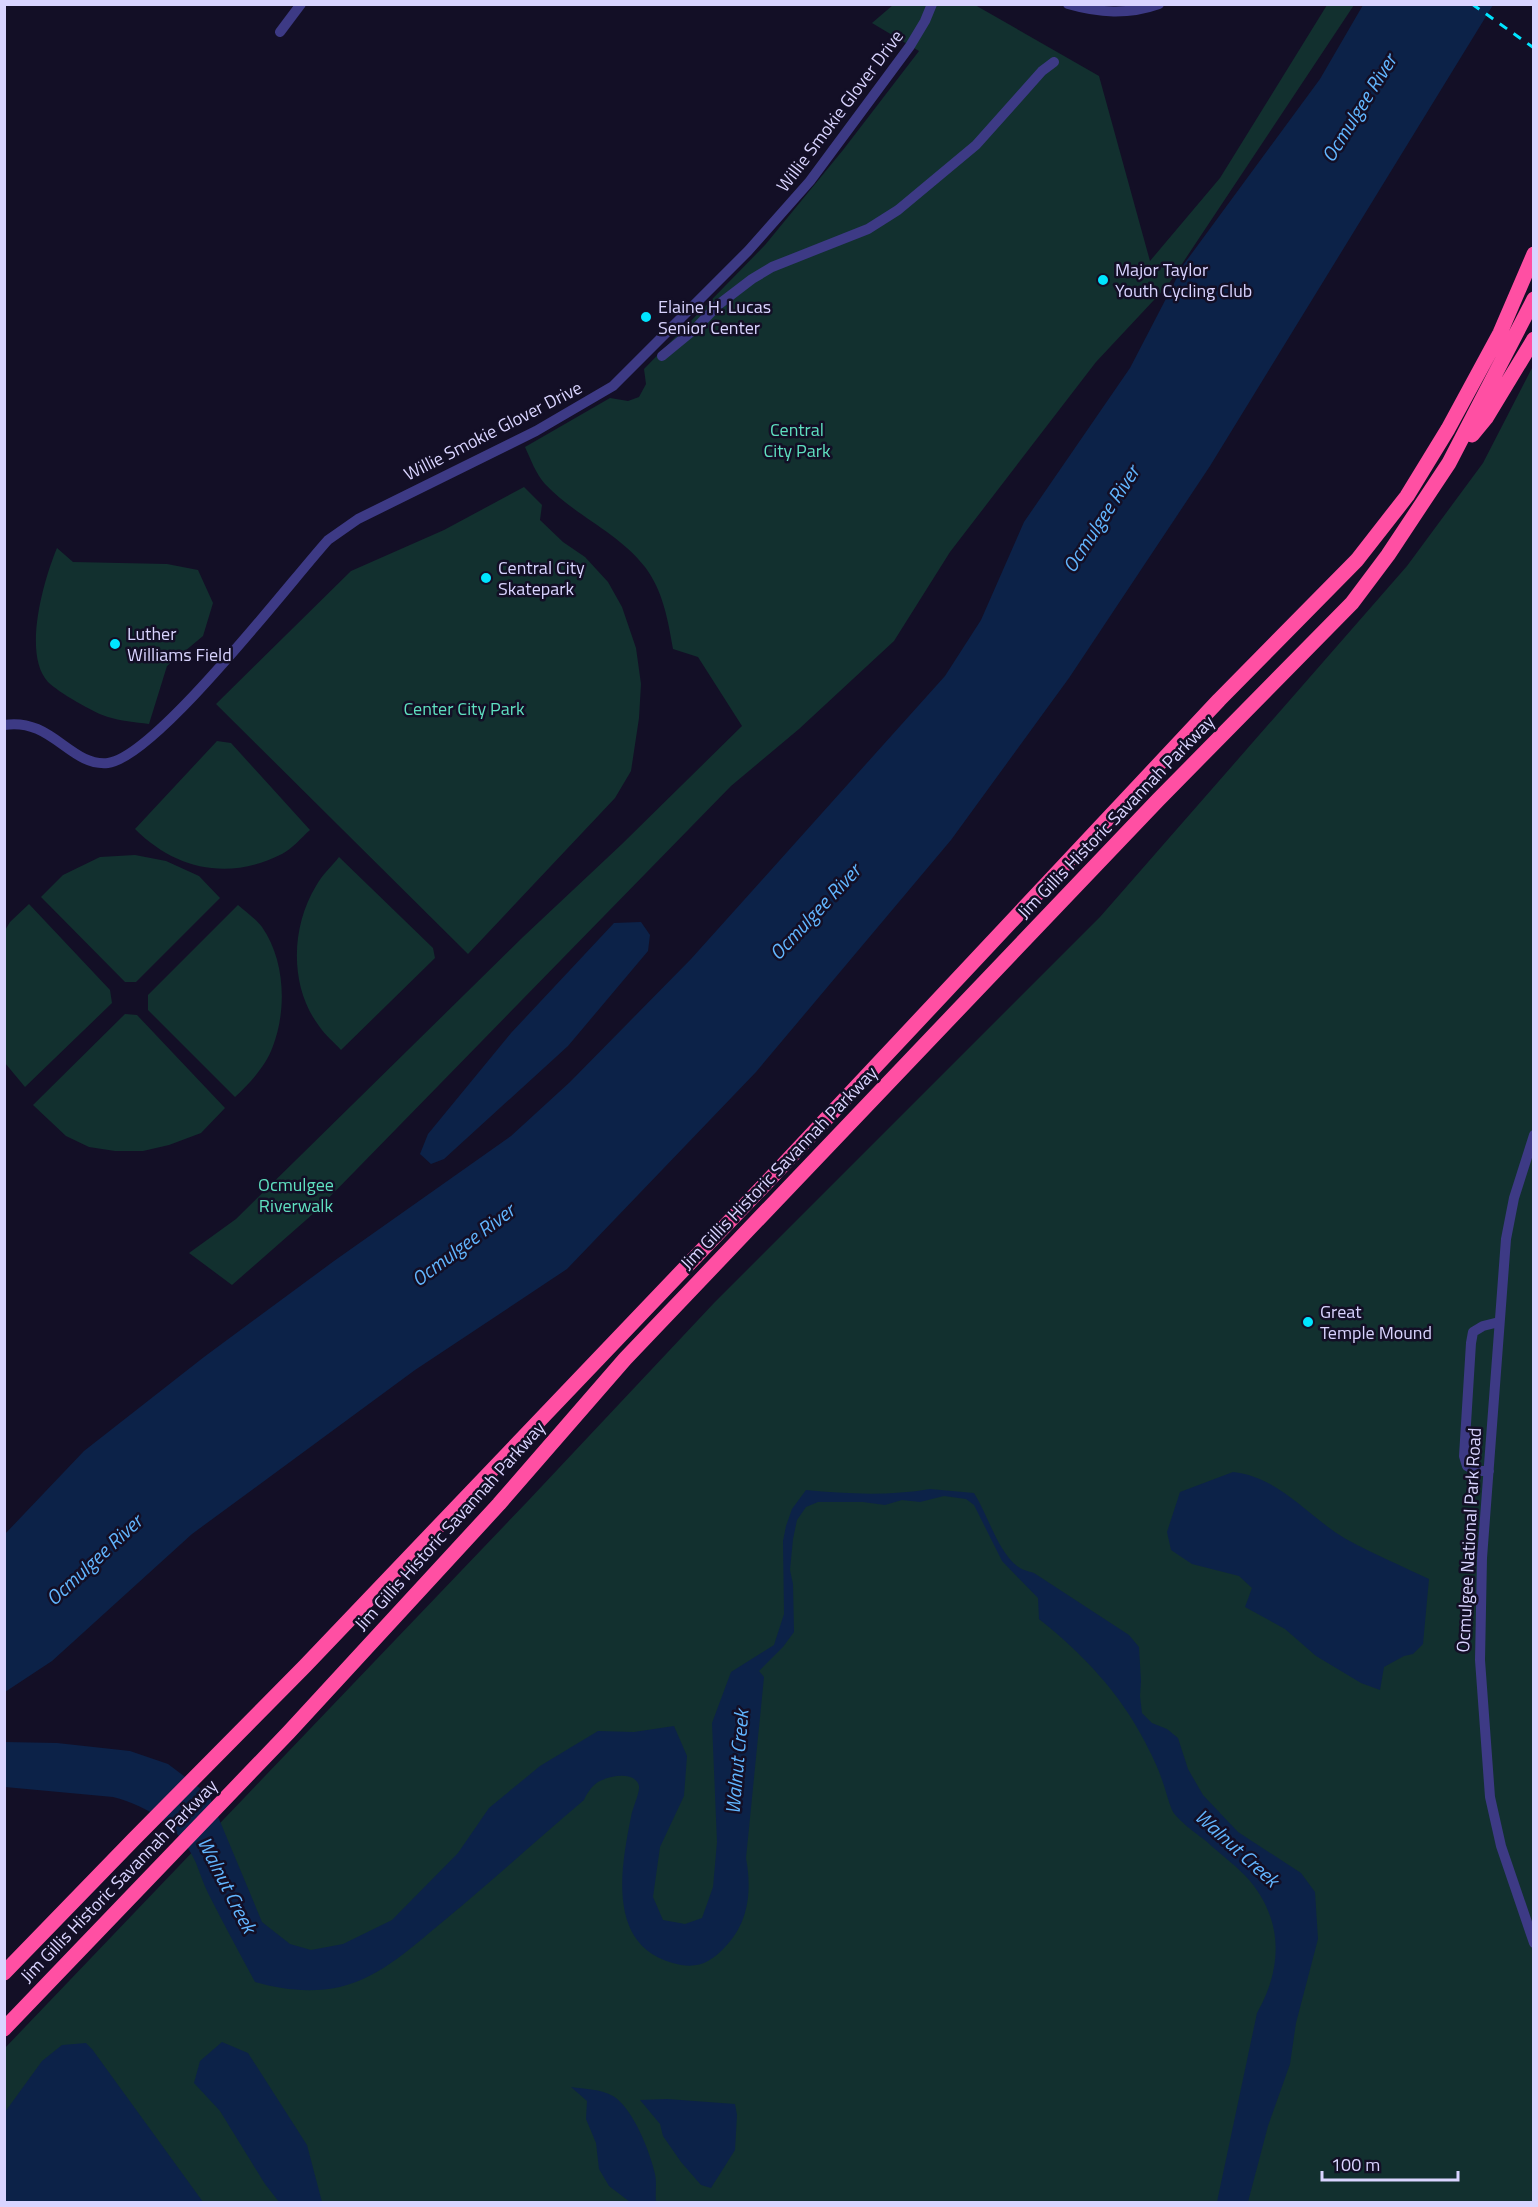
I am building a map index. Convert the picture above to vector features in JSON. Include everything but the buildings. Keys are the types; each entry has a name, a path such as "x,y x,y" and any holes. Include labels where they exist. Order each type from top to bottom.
{"highway":[{"name":"Jim Gillis Historic Savannah Parkway","path":"4,1973 305,1666 768,1181 1202,718 1357,560 1407,496 1448,429 1500,333 1533,254"},
{"name":"Jim Gillis Historic Savannah Parkway","path":"4,2029 289,1732 499,1504 633,1350 1158,800 1352,603 1388,555 1449,463 1533,299"},
{"path":"1449,463 1486,418 1533,339"}],"street":[{"path":"280,32 302,4"},
{"name":"Willie Smokie Glover Drive","path":"4,725 20,724 43,730 85,758 95,762 106,763 124,758 148,740 194,693 248,636 328,540 342,529 377,509 536,431 613,386 748,252 810,181 910,46 932,4"},
{"path":"1068,4 1093,12 1139,11 1159,4"},
{"path":"662,356 696,328 718,305 752,279 772,267 868,229 898,210 976,145 1042,71 1054,62"},
{"name":"Ocmulgee National Park Road","path":"1533,1135 1517,1187 1508,1229 1482,1558 1479,1660 1490,1797 1501,1846 1533,1943"},
{"path":"1489,1471 1478,1471 1467,1466 1464,1456 1471,1343 1473,1332 1482,1326 1499,1322"}],"green space":[{"name":"Central City Park","path":"893,5 975,5 1099,76 1150,261 1220,178 1327,5 1354,5 1168,285 1096,362 950,552 894,641 799,729 731,786 314,1213 232,1285 189,1253 236,1219 742,726 698,657 673,649 660,596 645,567 622,544 569,506 545,484 525,447 610,398 628,401 639,397 646,384 644,369 765,245 843,150 919,51 872,23"},
{"path":"1533,366 1533,2202 5,2202 4,2049 714,1303 1100,917 1407,566 1483,463"},
{"name":"Center City Park","path":"524,487 542,505 540,520 563,542 585,557 608,582 622,607 636,648 641,684 639,718 631,771 615,798 468,954 216,704 351,571 444,530"},
{"name":"Luther Williams Field","path":"57,548 73,562 167,564 198,570 213,603 203,636 167,666 149,724 118,720 94,711 53,686 40,669 36,635 38,616 46,578"},
{"path":"217,741 231,743 310,830 286,852 242,867 223,869 204,867 168,854 135,829"},
{"path":"135,855 166,861 199,876 220,898 136,982 125,982 41,897 63,875 100,857"},
{"path":"339,857 433,948 435,958 341,1050 321,1029 309,1010 298,975 297,956 298,938 308,902 318,882"},
{"path":"29,904 110,990 112,1003 25,1087 5,1063 4,932 10,922"},
{"path":"238,905 260,924 270,940 279,969 282,1001 277,1032 270,1053 257,1074 235,1097 148,1010 148,995"},
{"path":"125,1014 137,1015 225,1108 201,1133 169,1145 143,1151 115,1151 89,1147 66,1136 33,1105"}],"water":[{"name":"Ocmulgee River","path":"1363,5 1493,5 1210,466 1069,678 951,840 756,1072 567,1269 415,1370 192,1534 52,1661 5,1692 5,1534 84,1451 204,1357 334,1261 511,1136 570,1082 691,959 945,676 981,620 1024,522 1130,368 1184,264 1320,79"},
{"path":"641,922 650,935 648,951 568,1046 444,1159 431,1164 420,1154 428,1134 511,1033 614,923"},
{"path":"1233,1472 1265,1481 1346,1539 1429,1579 1423,1644 1413,1654 1404,1656 1384,1667 1380,1690 1361,1683 1316,1656 1285,1629 1245,1607 1252,1588 1239,1576 1192,1564 1171,1550 1167,1532 1180,1492"},
{"name":"Walnut Creek","path":"930,1489 974,1493 998,1542 1017,1566 1034,1573 1129,1635 1139,1647 1142,1713 1152,1723 1167,1729 1178,1738 1188,1769 1203,1795 1238,1832 1301,1873 1315,1892 1318,1939 1296,2023 1290,2064 1268,2126 1248,2202 1217,2202 1257,2013 1271,1980 1275,1963 1274,1929 1269,1913 1250,1881 1175,1814 1145,1742 1124,1707 1085,1660 1039,1619 1038,1598 1002,1561 974,1505 966,1499 944,1496 920,1502 902,1500 885,1505 863,1502 818,1502 806,1507 797,1520 790,1570 793,1584 794,1632 783,1647 759,1671 764,1677 746,1858 749,1882 747,1906 733,1938 715,1956 700,1964 681,1965 657,1957 640,1944 629,1926 622,1884 627,1838 639,1786 636,1781 627,1776 608,1778 596,1784 584,1800 446,1919 384,1968 340,1987 308,1990 287,1989 255,1982 208,1893 190,1850 173,1829 162,1820 139,1806 113,1797 5,1787 4,1742 57,1743 130,1751 168,1764 209,1795 262,1922 290,1944 311,1950 343,1944 392,1920 458,1853 489,1808 540,1766 598,1731 634,1732 674,1726 687,1756 684,1796 660,1847 653,1897 663,1920 685,1924 702,1918 713,1887 717,1842 712,1723 731,1672 774,1645 784,1614 783,1541 792,1509 806,1490 868,1494"},
{"path":"222,2042 248,2053 307,2145 322,2202 279,2202 265,2184 220,2111 194,2083 200,2061"},
{"path":"86,2043 203,2202 5,2202 5,2112 42,2061 62,2045"},
{"path":"571,2087 603,2092 613,2096 627,2110 640,2131 653,2165 656,2177 656,2202 630,2202 609,2186 599,2169 596,2143 586,2119 587,2101"},
{"path":"667,2099 735,2104 737,2115 735,2150 711,2188 701,2185 681,2162 663,2136 660,2124 640,2100"}],"railway":[{"path":"1472,4 1534,48"}],"place":[{"name":"Major Taylor Youth Cycling Club","path":"1103,280"},
{"name":"Elaine H. Lucas Senior Center","path":"646,317"},
{"name":"Central City Skatepark","path":"486,578"},
{"name":"Luther Williams Field","path":"115,644"},
{"name":"Great Temple Mound","path":"1308,1322"}],"park label":[{"name":"Ocmulgee Riverwalk","path":"296,1195"}]}
